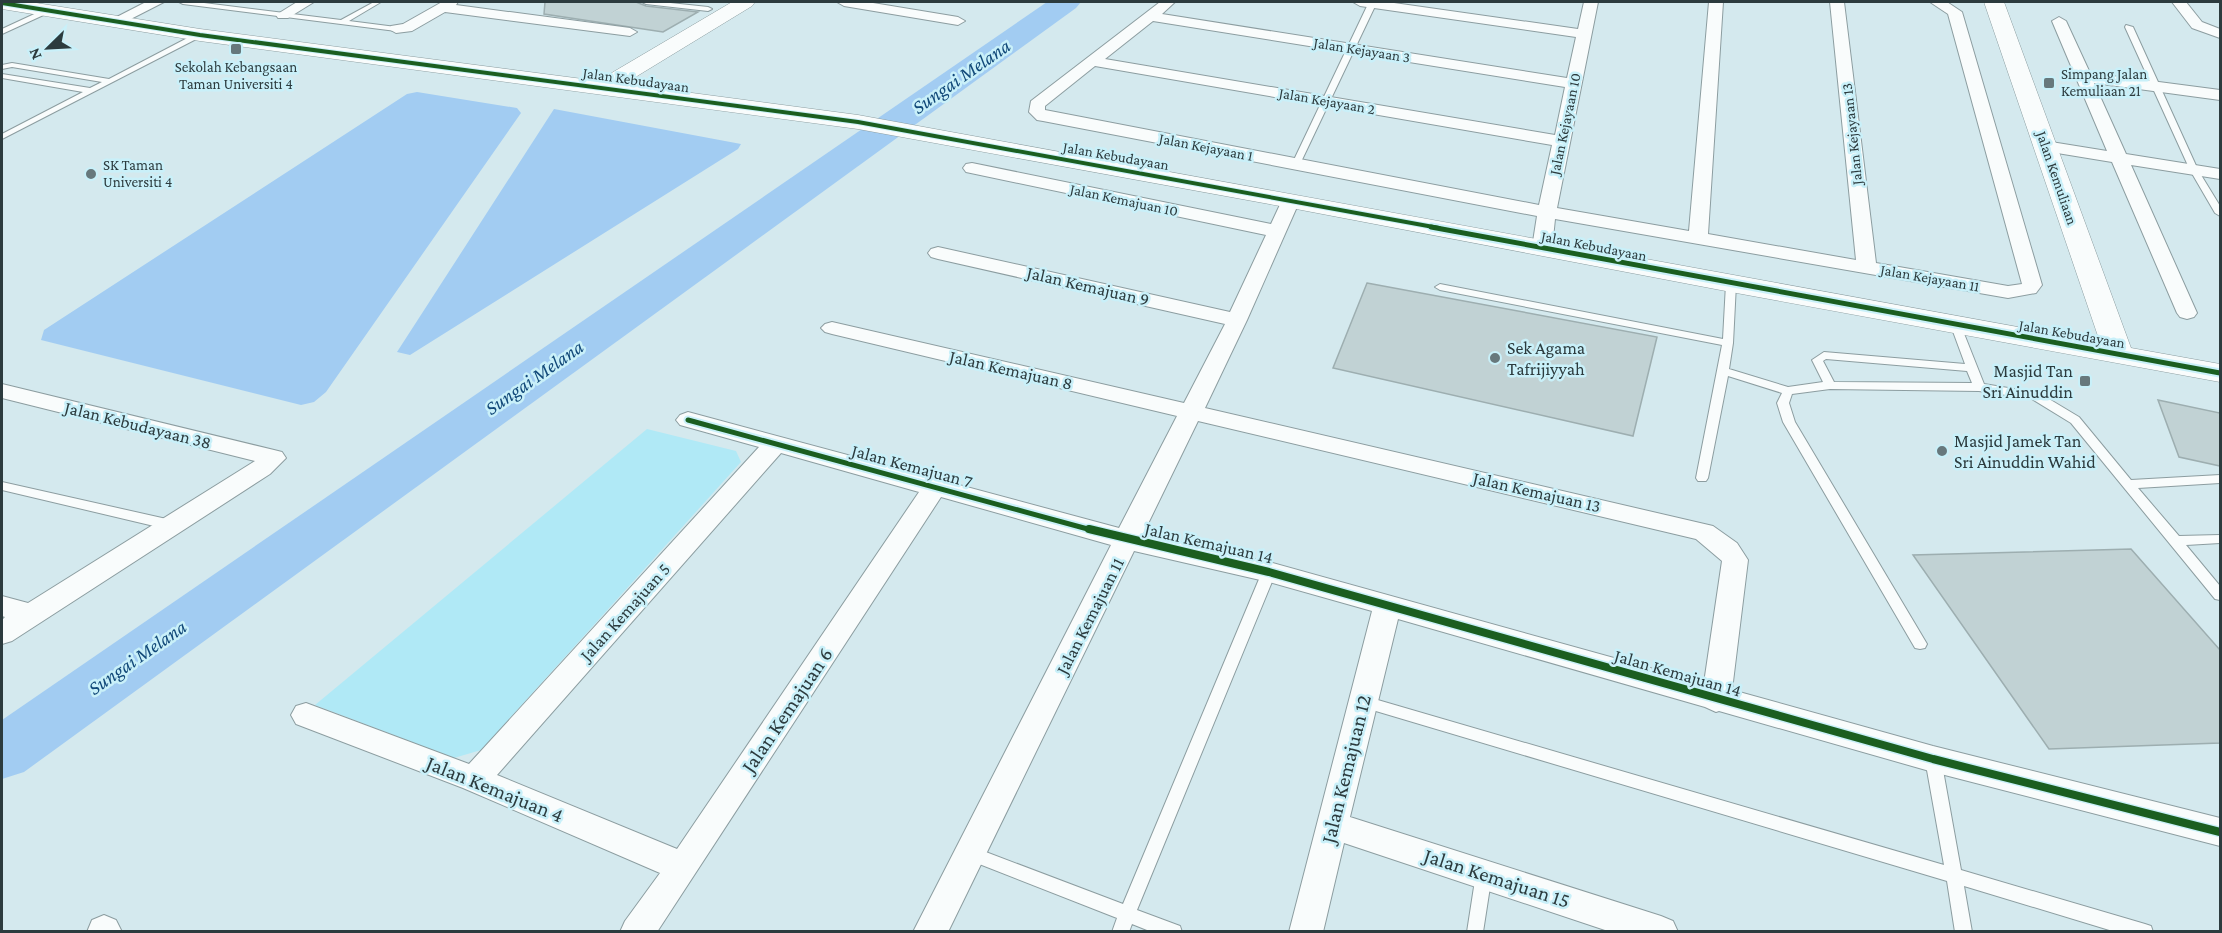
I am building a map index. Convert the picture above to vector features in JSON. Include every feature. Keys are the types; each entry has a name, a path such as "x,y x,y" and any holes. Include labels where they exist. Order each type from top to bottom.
{"street":[{"path":"114,22 157,2"},
{"path":"283,15 307,2"},
{"path":"602,88 745,2"},
{"path":"844,2 958,21"},
{"name":"Jalan Kejayaan 1","path":"1168,2 1037,104 1037,112 1043,116 1547,212"},
{"path":"1369,2 1584,34"},
{"name":"Jalan Kejayaan 10","path":"1542,248 1547,212 1591,2"},
{"path":"1698,238 1716,2"},
{"name":"Jalan Kejayaan 13","path":"1837,2 1867,267"},
{"name":"Jalan Kejayaan 11","path":"1547,212 2008,292 2029,289 2032,285 1955,12 1937,2"},
{"name":"Jalan Kemuliaan","path":"1994,2 2119,355"},
{"path":"2179,2 2197,25 2220,34"},
{"name":"Jalan Kebudayaan","path":"2,3 46,12 200,35 578,84 930,134 1956,326 2220,373"},
{"path":"399,29 447,4 630,32"},
{"path":"578,84 715,5"},
{"name":"Jalan Kejayaan 3","path":"1150,16 1574,84"},
{"path":"2059,21 2187,313"},
{"name":"Jalan Kejayaan 2","path":"1092,61 1562,141"},
{"path":"2082,77 2220,95"},
{"path":"2046,146 2220,174"},
{"name":"Jalan Kemajuan 10","path":"972,168 1276,231"},
{"name":"Jalan Kemajuan 11","path":"930,932 1238,320 1291,200"},
{"name":"Jalan Kemajuan 9","path":"938,253 1238,320"},
{"name":"Jalan Kemajuan 8","path":"832,328 1190,413"},
{"name":"Jalan Kebudayaan 38","path":"2,391 274,458 262,468 171,525"},
{"name":"Jalan Kemajuan 13","path":"1190,413 1704,532 1728,550 1735,560 1716,700"},
{"name":"Jalan Kemajuan 7","path":"688,420 1128,540"},
{"name":"Jalan Kemajuan 5","path":"474,779 775,445"},
{"name":"Jalan Kemajuan 6","path":"637,932 934,487"},
{"path":"2,633 171,525"},
{"name":"Jalan Kemajuan 14","path":"1128,540 1269,572 1716,700 1933,759 2220,832"},
{"path":"2,606 31,614"},
{"name":"Jalan Kemajuan 12","path":"1306,932 1387,607"},
{"name":"Jalan Kemajuan 4","path":"306,716 474,779 682,867"},
{"name":"Jalan Kemajuan 15","path":"1332,825 1652,930"}],"lane":[{"path":"183,2 399,29"},
{"path":"220,6 230,2"},
{"path":"342,22 378,2"},
{"path":"646,2 715,5"},
{"path":"1296,164 1351,48 1369,2"},
{"path":"2,32 46,12"},
{"path":"2129,27 2194,170 2220,213"},
{"path":"2,137 6,131 91,91 200,35"},
{"path":"2,67 12,65 110,81"},
{"path":"2,76 91,91"},
{"path":"1702,478 1728,343 1731,284"},
{"path":"1440,287 1728,343"},
{"path":"1956,326 1979,387"},
{"path":"1830,385 1817,360 1824,355 1972,368"},
{"path":"1723,371 1788,391 1830,385 1979,387 2035,396 2075,420 2220,595"},
{"path":"1788,391 1783,403 1789,422 1920,644"},
{"path":"2128,484 2220,479"},
{"path":"2,486 171,525"},
{"path":"2176,541 2220,538"},
{"path":"1120,932 1269,572"},
{"path":"1362,701 2145,932"},
{"path":"1933,759 1964,932"},
{"path":"970,854 1173,932"},
{"path":"1475,932 1484,874"}],"shaded area":[{"path":"417,92 517,108 521,113 326,392 314,402 301,405 41,340 44,330 407,94"},
{"path":"554,109 741,144 738,149 410,355 397,352"},
{"path":"647,429 736,451 741,462 481,750 454,758 315,705"}],"building":[{"path":"545,2 636,2 646,6 698,12 663,32 544,14"},
{"name":"Sek Agama Tafrijiyyah","path":"1367,283 1657,337 1633,436 1333,368"},
{"path":"2158,400 2220,413 2220,466 2179,457"},
{"path":"2131,549 2220,650 2220,743 2049,749 1913,555"}],"waterway":[{"name":"Sungai Melana","path":"2,753 1066,2"}],"cycle path":[{"path":"2,3 200,35 858,122 2220,373"},
{"path":"688,420 1128,540 1269,572 1933,759 2220,832"}],"place":[{"name":"Sekolah Kebangsaan Taman Universiti 4","path":"236,49"},
{"name":"Simpang Jalan Kemuliaan 21","path":"2049,83"},
{"name":"SK Taman Universiti 4","path":"91,174"},
{"name":"Sek Agama Tafrijiyyah","path":"1495,358"},
{"name":"Masjid Tan Sri Ainuddin","path":"2085,381"},
{"name":"Masjid Jamek Tan Sri Ainuddin Wahid","path":"1942,451"}]}
